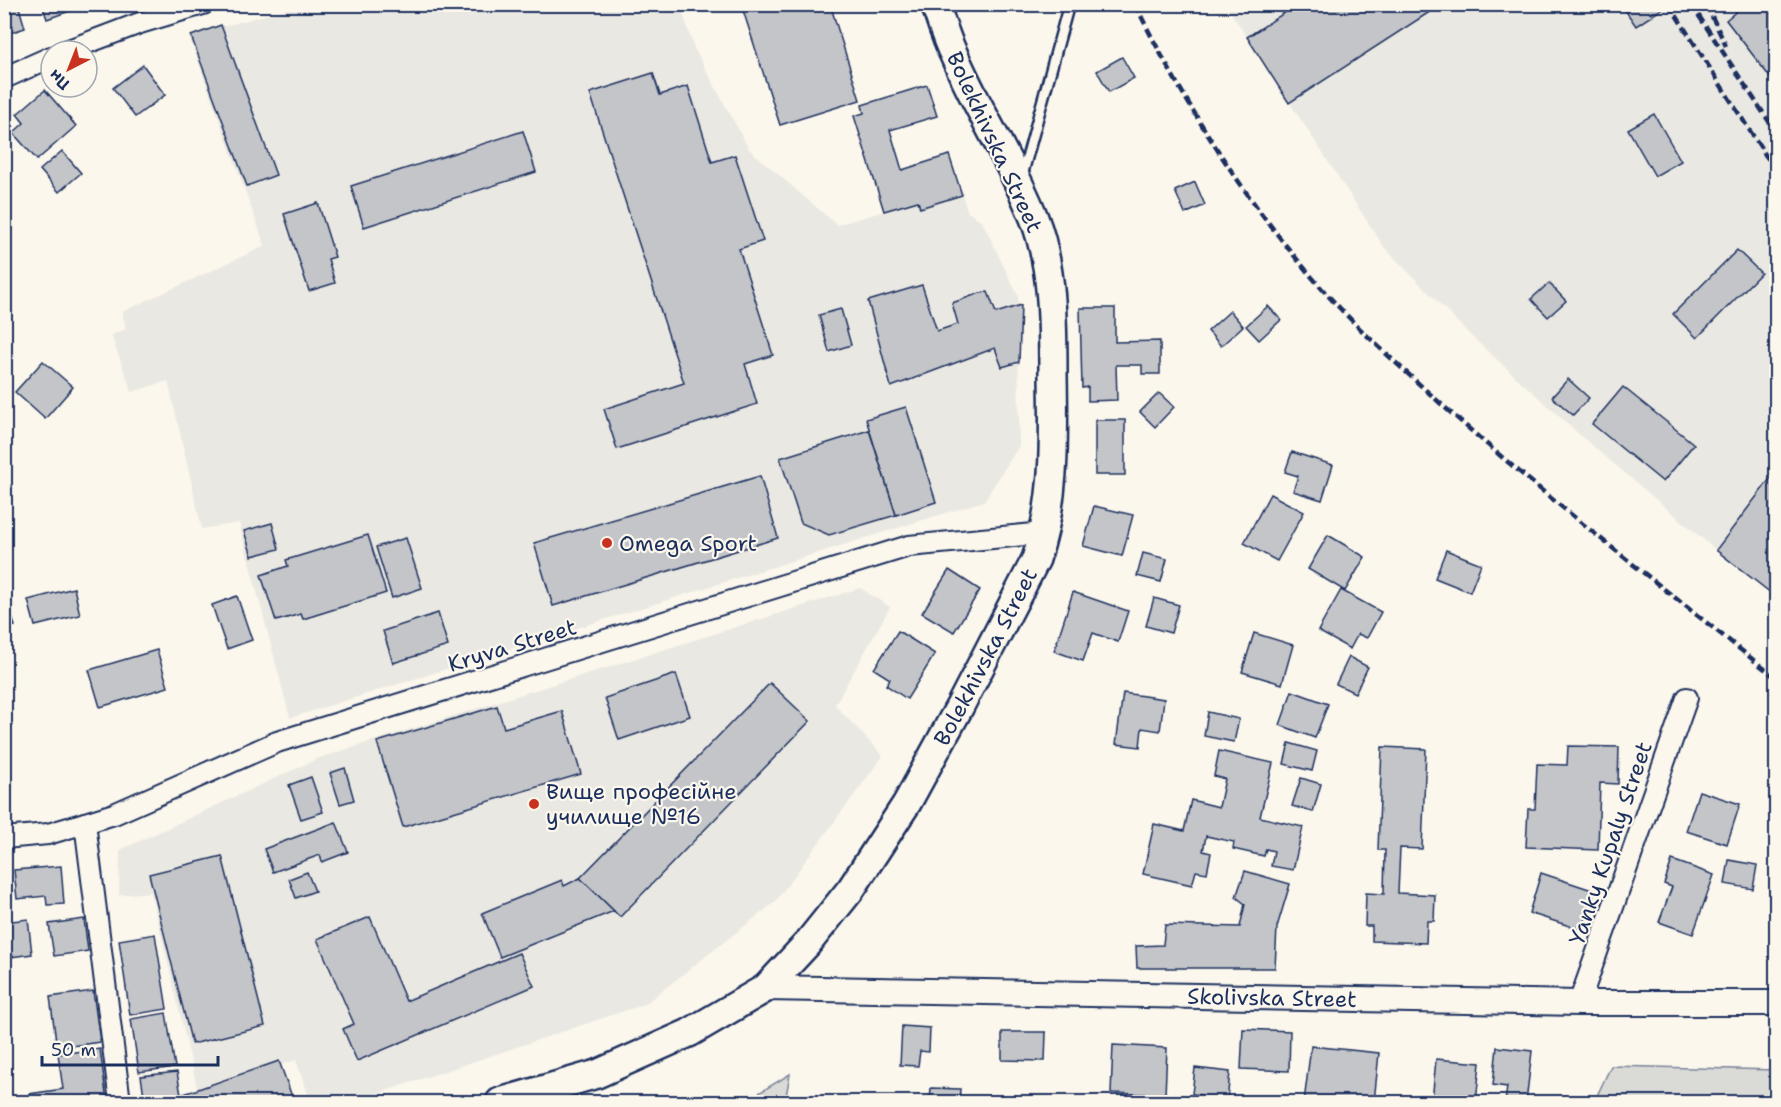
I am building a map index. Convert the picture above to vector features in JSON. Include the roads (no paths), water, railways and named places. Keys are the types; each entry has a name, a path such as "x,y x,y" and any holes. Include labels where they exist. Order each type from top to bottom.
{"main road":[{"name":"Bolekhivska Street","path":"500,1102 597,1074 689,1033 766,988 807,944 852,889 907,804 1036,559 1044,533 1051,494 1054,448 1050,292 1044,252 1035,219 954,55 935,4"}],"street":[{"path":"98,39 140,23 203,4"},
{"path":"4,78 39,62"},
{"name":"Kryva Street","path":"4,838 48,834 85,824 114,814 278,742 909,546 1044,533"},
{"name":"Yanky Kupaly Street","path":"1579,1003 1687,699"},
{"path":"85,824 120,1102"},
{"name":"Skolivska Street","path":"766,988 1579,1003 1776,1003"}],"lane":[{"path":"1020,186 1069,4"}],"railway":[{"path":"1135,4 1192,109 1234,175 1281,239 1337,306 1405,371 1522,474 1776,678"},
{"path":"1669,4 1766,156 1776,168"},
{"path":"1691,4 1776,132"},
{"path":"1706,4 1726,46"}],"place":[{"name":"Omega Sport","path":"607,543"},
{"name":"Вище професійне училище №16","path":"534,804"}]}
